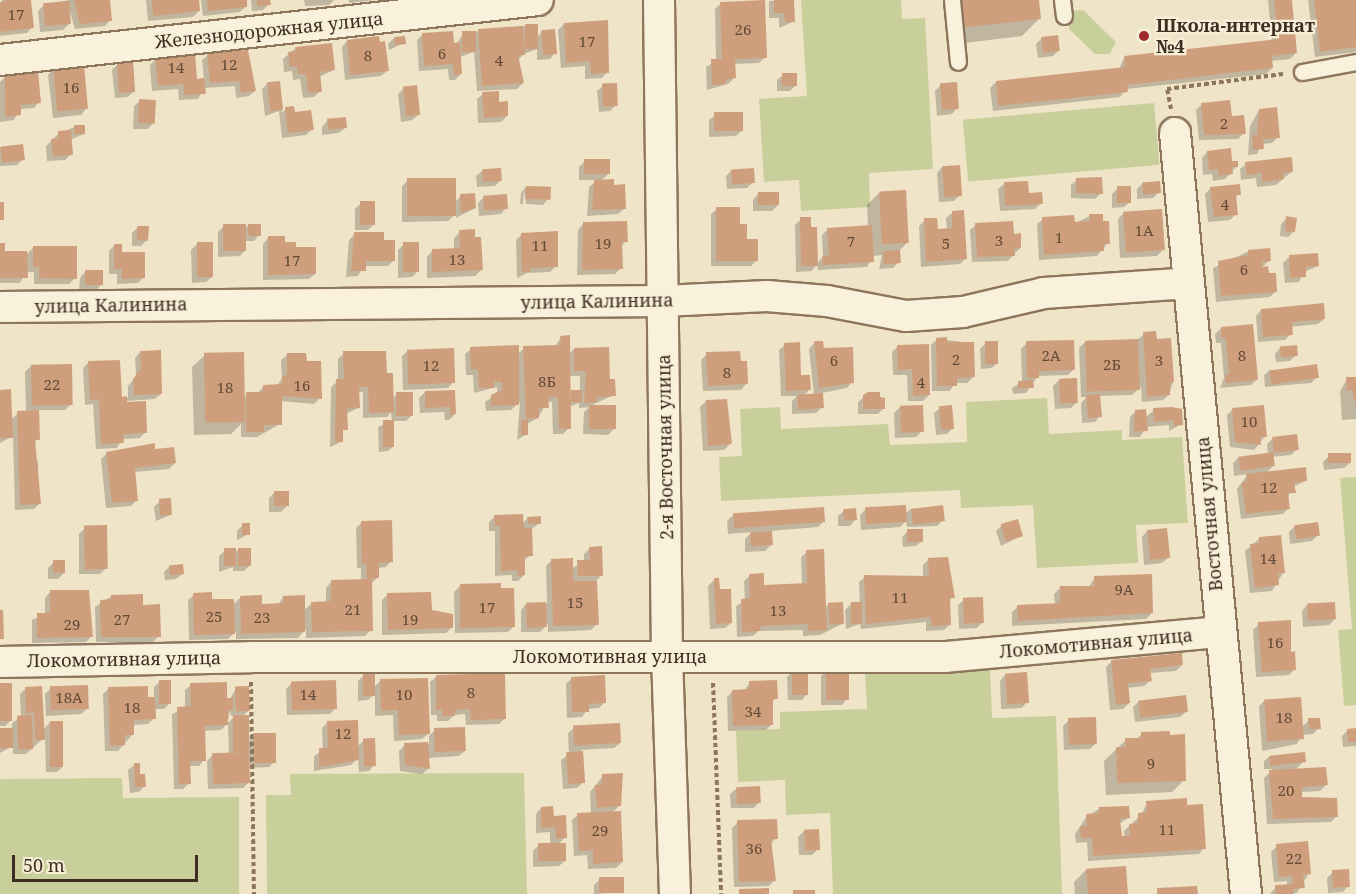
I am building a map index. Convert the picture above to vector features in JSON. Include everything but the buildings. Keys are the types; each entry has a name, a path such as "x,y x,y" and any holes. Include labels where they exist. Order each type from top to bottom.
{"street":[{"name":"Железнодорожная улица","path":"0,60 538,0"},
{"name":"2-я Восточная улица","path":"659,0 667,656 675,894"},
{"name":"Восточная улица","path":"1175,133 1245,894"},
{"name":"улица Калинина","path":"0,307 663,301 767,296 827,301 906,316 963,312 1044,293 1189,283"},
{"name":"Локомотивная улица","path":"0,662 251,657 945,657 1220,632"}],"lane":[{"path":"952,0 958,62"},
{"path":"1062,0 1064,16"},
{"path":"1302,72 1356,62"}],"path":[{"path":"1175,133 1167,88 1302,72"},
{"path":"712,656 721,894"},
{"path":"251,657 254,894"}],"green space":[{"path":"801,0 901,0 902,19 925,18 933,169 869,173 870,207 801,211 799,180 764,182 759,99 807,96"},
{"path":"1083,10 1116,42 1110,54 1095,54 1069,29 1070,11"},
{"path":"1154,103 1159,165 968,181 963,120"},
{"path":"1047,398 1049,434 1122,430 1122,440 1182,437 1188,523 1136,525 1138,563 1037,568 1033,505 961,508 960,490 721,501 719,457 742,456 740,409 780,407 781,429 888,424 890,445 967,442 966,402"},
{"path":"1356,477 1356,705 1344,706 1338,630 1352,629 1340,478"},
{"path":"990,668 992,718 1056,716 1062,894 833,894 830,813 786,815 785,780 738,782 736,731 780,729 780,712 867,709 865,673"},
{"path":"524,773 527,894 267,894 266,795 291,795 290,774"},
{"path":"122,778 123,798 239,797 239,894 0,894 0,779"}],"place":[{"name":"Школа-интернат №4","path":"1144,36"}]}
